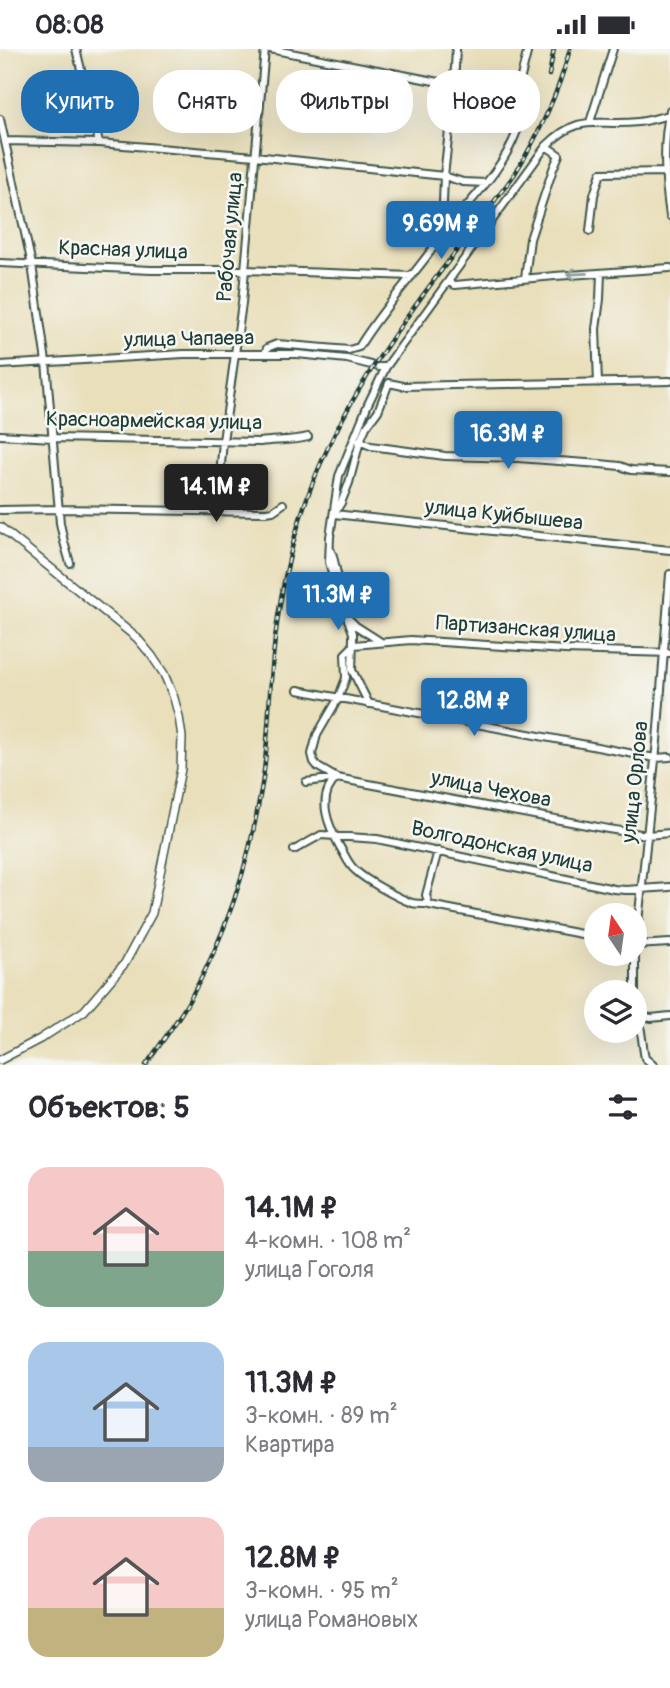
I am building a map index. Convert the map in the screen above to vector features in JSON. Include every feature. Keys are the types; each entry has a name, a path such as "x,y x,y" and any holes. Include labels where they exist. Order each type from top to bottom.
{"main road":[{"path":"0,527 137,638 152,656 164,674 174,698 183,751 169,836 152,913 125,963 84,1011 0,1060"}],"street":[{"path":"76,49 99,143"},
{"path":"268,49 311,53 427,79"},
{"name":"Рабочая улица","path":"217,511 268,49"},
{"path":"455,70 456,49"},
{"path":"523,70 528,49"},
{"path":"590,122 613,49"},
{"path":"381,642 356,626 342,612 331,573 329,547 339,476 357,440 386,367 546,146 567,129 590,122 638,122 670,113 665,143 670,216"},
{"path":"0,119 32,265 46,362 58,509 70,563"},
{"path":"434,247 443,203 449,133"},
{"path":"265,354 269,346 277,344 349,350 359,347 368,331 499,168 517,133"},
{"path":"6,141 99,143 255,156 486,183"},
{"path":"525,278 530,239 559,155 546,146"},
{"path":"590,231 594,195 601,173 666,172"},
{"name":"Красная улица","path":"0,263 151,270 245,270 412,276"},
{"path":"448,282 455,285 670,268"},
{"path":"598,383 596,329 601,273"},
{"name":"улица Чапаева","path":"0,365 184,354 265,354 347,359 386,367"},
{"path":"334,514 349,483 357,440 378,411 389,383 403,386 670,381"},
{"name":"Красноармейская улица","path":"0,435 260,442 308,437"},
{"path":"357,440 371,446 445,456 600,464 670,473"},
{"path":"1,509 266,512 283,504"},
{"name":"улица Куйбышева","path":"334,514 670,550"},
{"name":"улица Орлова","path":"640,903 667,653 670,574"},
{"path":"347,617 353,633 352,670 370,704"},
{"name":"Партизанская улица","path":"353,646 411,640 565,650 667,653"},
{"path":"348,700 345,654 353,646"},
{"path":"346,678 338,699 317,735 312,754 318,767 337,778 329,786 326,815 330,835 351,866 360,874 412,903 584,935"},
{"path":"298,690 655,758 670,757"},
{"name":"улица Чехова","path":"306,782 337,778 608,829 647,835 670,833"},
{"path":"294,850 315,837 330,835"},
{"name":"Волгодонская улица","path":"330,835 377,839 614,889 670,887"},
{"path":"428,904 426,895 438,851"},
{"path":"648,944 670,943"},
{"path":"647,1016 670,1016"},
{"name":"улица Орлова","path":"642,1043 643,1053 653,1065"}],"railway":[{"path":"549,75 554,49"},
{"path":"146,1065 180,1016 203,974 226,924 243,872 263,776 281,598 294,539 317,471 339,425 392,338 523,160 554,98 570,49"}]}
